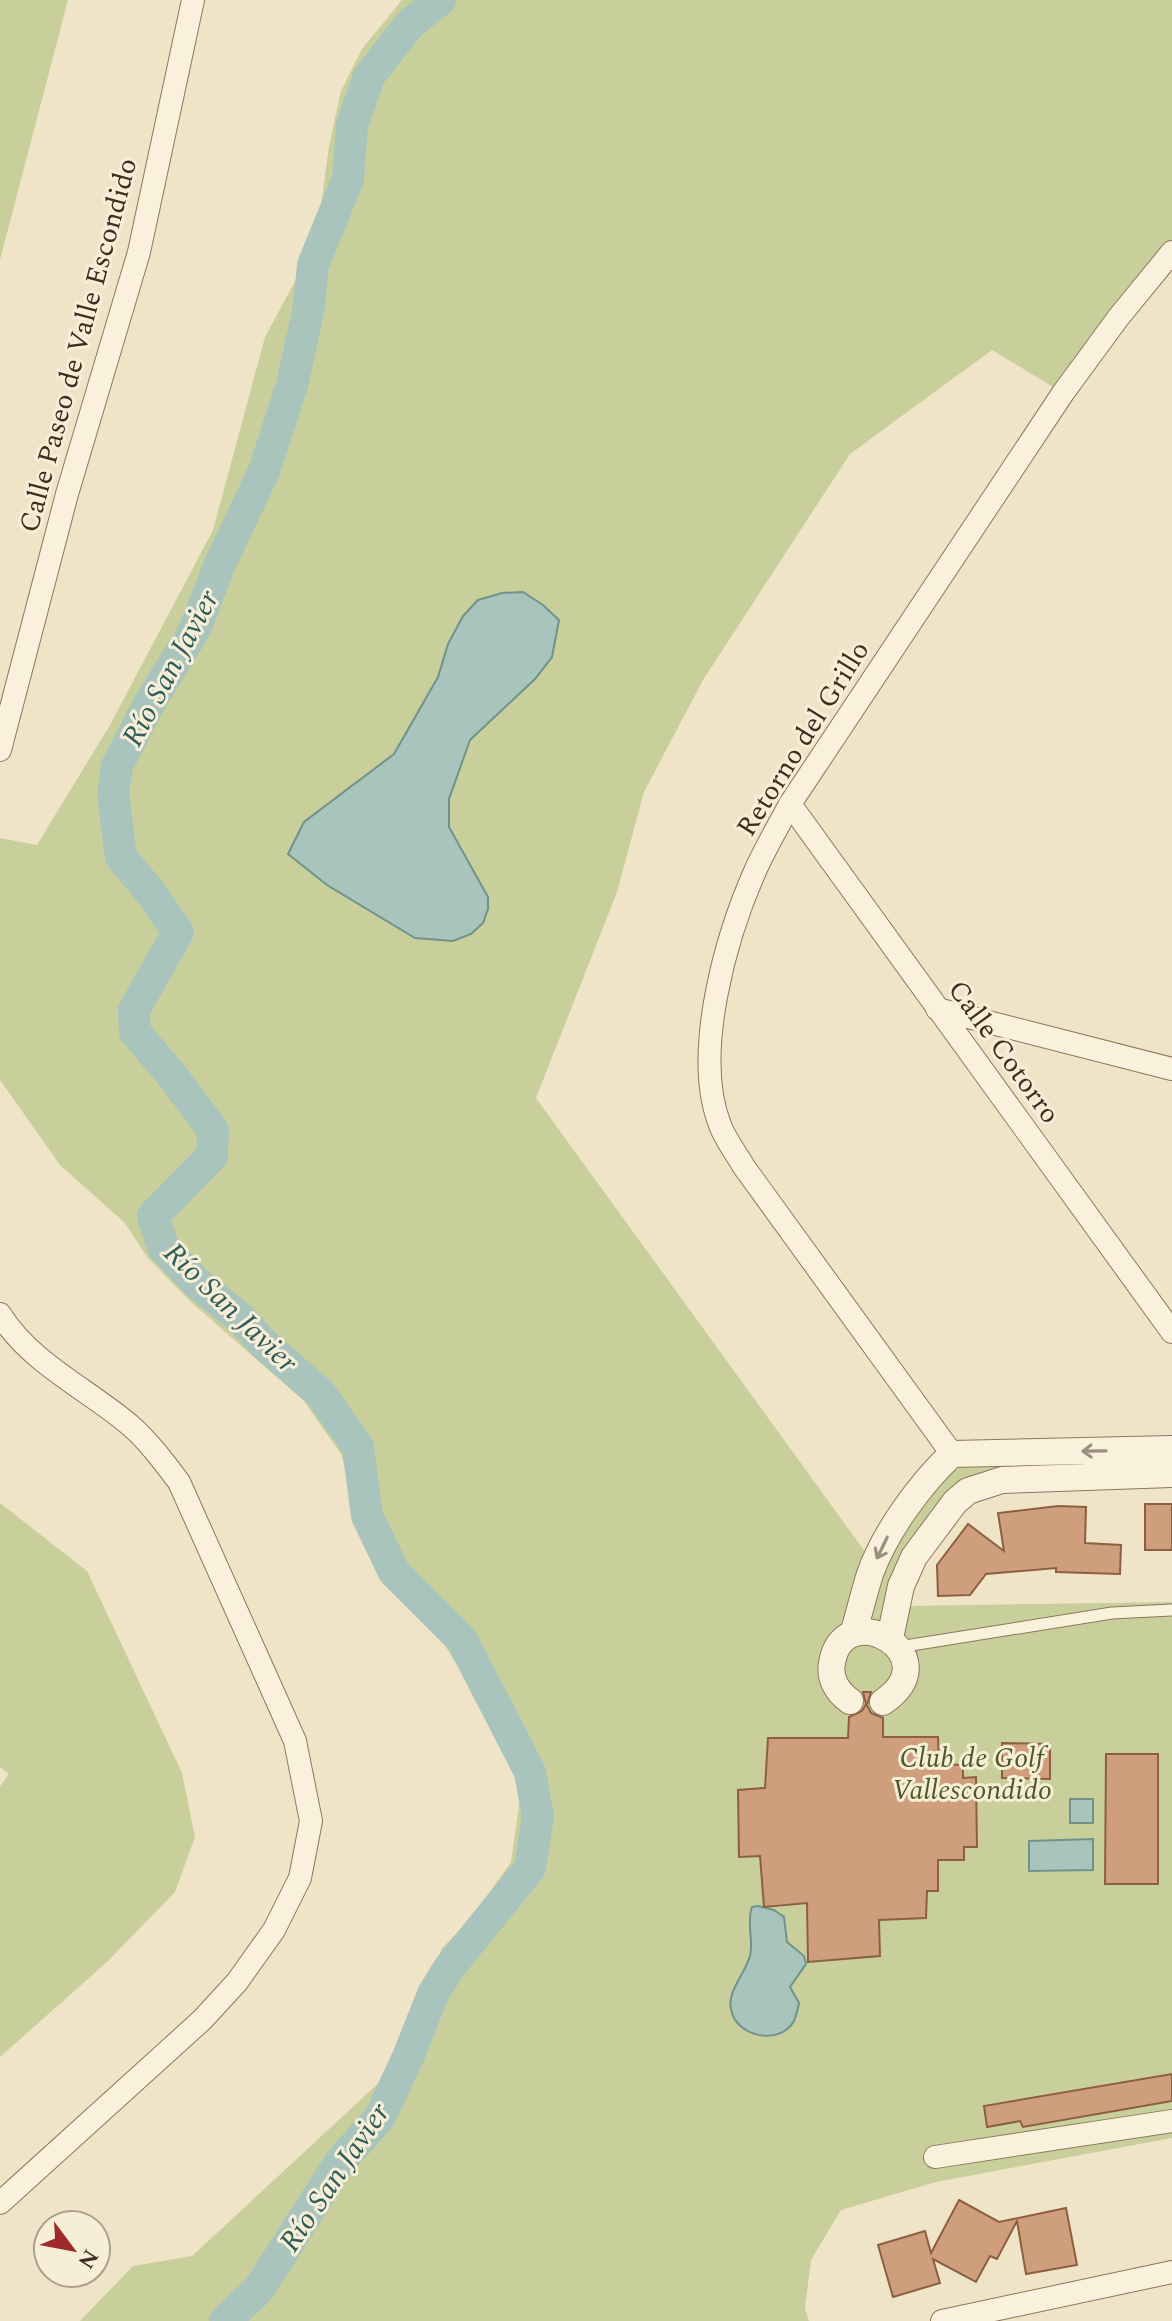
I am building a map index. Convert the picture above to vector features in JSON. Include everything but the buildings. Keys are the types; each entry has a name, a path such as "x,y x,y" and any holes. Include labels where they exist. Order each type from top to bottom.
{"street":[{"name":"Calle Paseo de Valle Escondido","path":"0,750 67,494 139,252 193,0"},
{"name":"Retorno del Grillo","path":"961,1454 744,1167 720,1124 708,1070 713,1009 732,934 756,870 790,804 1063,393 1172,252"},
{"name":"Calle Cotorro","path":"790,804 1172,1332"},
{"path":"937,1009 1172,1069"},
{"path":"0,1314 45,1363 131,1427 159,1455 179,1482 295,1741 311,1821 300,1878 274,1930 237,1982 202,2020 0,2203"},
{"path":"853,1634 871,1571 883,1546 927,1480 961,1454 1172,1449"},
{"path":"961,1454 984,1486"},
{"path":"894,1643 901,1586 914,1557 955,1502 968,1491 1002,1480 1172,1474"},
{"path":"927,1480 955,1502"},
{"path":"850,1701 837,1689 832,1678 831,1665 835,1652 853,1634 872,1631 894,1643 904,1659 905,1672 901,1684 894,1695 883,1702"},
{"path":"935,2157 1172,2121"},
{"path":"942,2321 1172,2272"}],"lane":[{"path":"894,1643 1112,1613 1172,1610"}],"green space":[{"path":"0,0 68,0 0,260"},
{"name":"Club de Golf Vallescondido","path":"402,0 1172,0 1172,252 1063,393 992,350 850,454 703,680 644,792 617,892 536,1098 874,1564 937,1468 1172,1449 968,1491 914,1557 907,1606 1172,1602 1172,2138 936,2182 841,2210 811,2260 805,2308 809,2321 80,2321 133,2266 192,2256 385,2077 442,1948 469,1921 511,1862 521,1792 484,1707 444,1644 398,1595 371,1557 341,1454 304,1401 191,1302 147,1257 125,1223 60,1165 0,1080 0,838 37,845 110,725 213,530 265,337 308,257 321,206 341,91 362,49"},
{"path":"0,1503 87,1571 182,1773 195,1837 175,1892 107,1962 0,2057 0,1786 9,1774 0,1767"}],"water":[{"path":"523,592 559,620 552,657 535,679 470,740 449,799 449,827 488,897 488,909 483,923 471,934 453,941 415,938 327,885 288,854 304,822 394,754 438,677 448,644 463,616 478,600 502,593"},
{"path":"1070,1799 1093,1799 1093,1823 1070,1823"},
{"path":"1093,1839 1093,1870 1029,1871 1029,1841"},
{"path":"752,1907 774,1910 784,1917 787,1942 804,1956 806,1964 790,1987 799,2003 794,2021 787,2029 769,2036 749,2032 740,2026 734,2018 730,2002 748,1963"}],"waterway":[{"name":"Río San Javier","path":"225,2321 259,2289 340,2162 380,2117 433,1994 449,1968 530,1868 538,1816 530,1772 462,1640 394,1572 367,1516 358,1447 320,1393 264,1344 240,1318 197,1283 163,1247 153,1216 212,1156 213,1130 135,1032 134,1010 178,932 121,857 113,793 117,766 149,704 195,629 219,566 264,471 292,385 309,307 313,265 348,179 352,126 369,76 411,23 440,0"}]}
